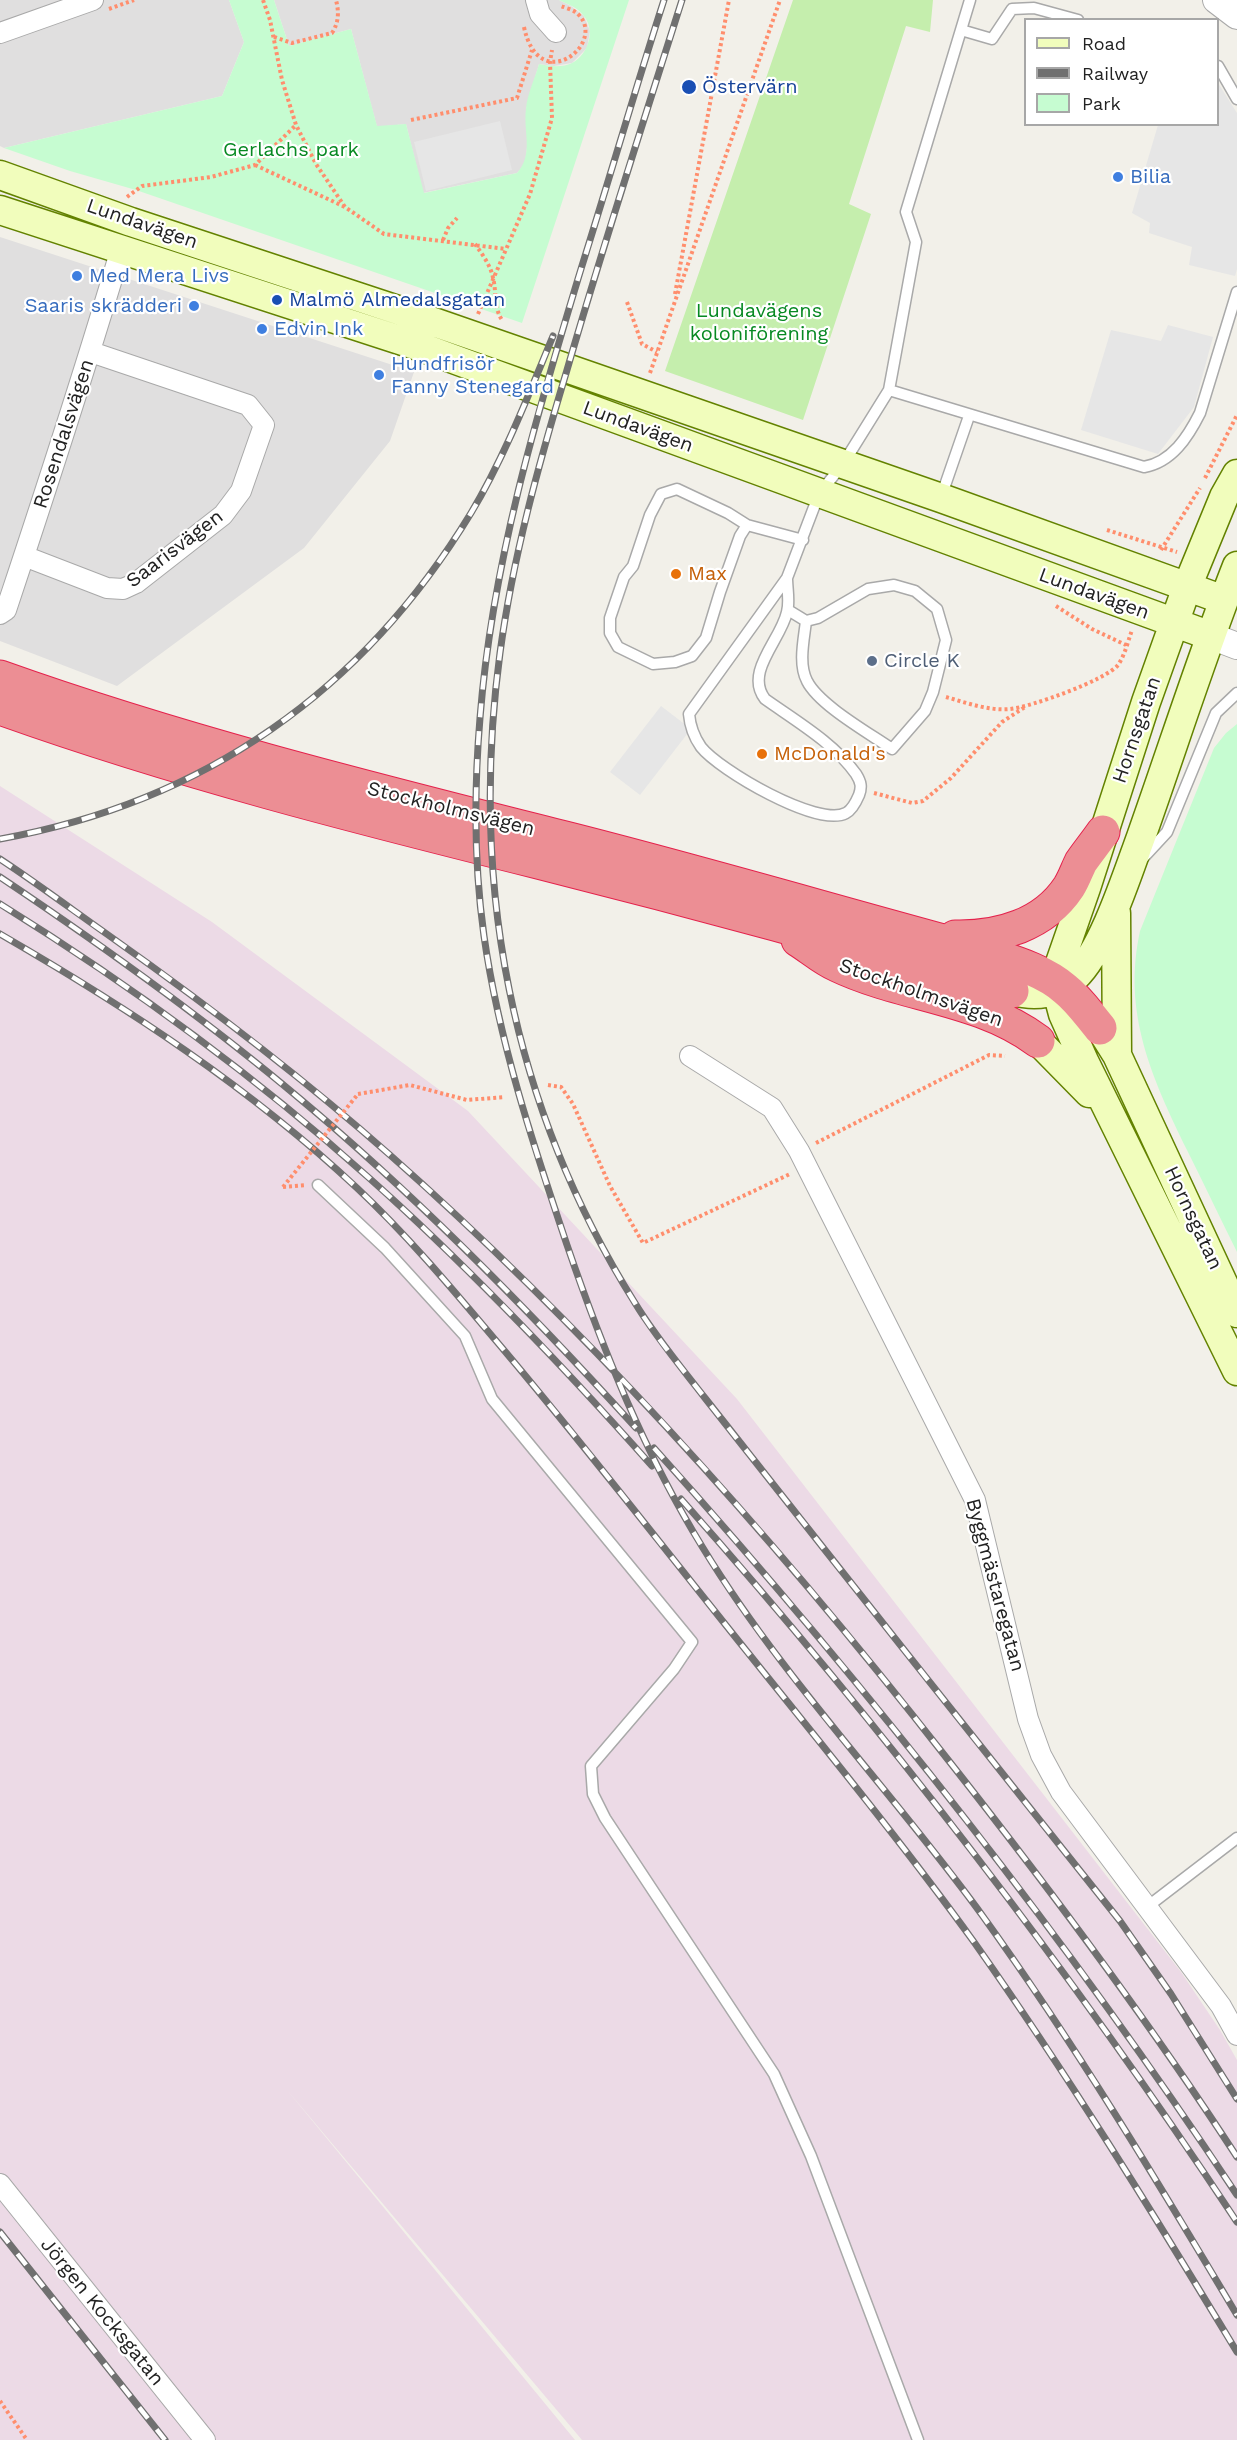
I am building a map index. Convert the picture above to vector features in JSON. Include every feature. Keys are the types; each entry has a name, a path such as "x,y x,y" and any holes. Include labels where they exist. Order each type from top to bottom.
{"highway":[{"name":"Stockholmsvägen","path":"0,677 96,710 274,763 428,805 578,841 906,930"},
{"name":"Stockholmsvägen","path":"0,708 147,756 438,838 774,923 1012,991"},
{"path":"906,930 957,938 984,937 1037,920 1047,913 1069,886 1081,863 1103,832"},
{"name":"Stockholmsvägen","path":"774,923 834,964 980,1010 1013,1024 1038,1041"},
{"path":"906,930 980,951 1035,971 1057,986 1100,1028"}],"main road":[{"name":"Lundavägen","path":"0,175 130,222 425,319 941,498 1230,602"},
{"name":"Lundavägen","path":"0,210 416,345 1211,636"},
{"name":"Hornsgatan","path":"1237,474 1224,497 1174,623 1103,832 1057,986 1075,1041 1237,1371"},
{"name":"Hornsgatan","path":"1057,986 1074,978 1087,965 1116,903 1211,636 1230,602 1237,566"},
{"path":"1116,903 1117,1055"},
{"path":"1012,991 1028,995 1042,995 1057,986"},
{"name":"Hornsgatan","path":"1100,1028 1117,1055 1237,1313"},
{"name":"Hornsgatan","path":"1038,1041 1070,1071 1115,1123"}],"street":[{"path":"0,33 93,0"},
{"path":"537,0 540,14 556,32"},
{"path":"1216,0 1237,16"},
{"path":"1222,0 1237,5"},
{"name":"Rosendalsvägen","path":"0,614 6,610 24,556 91,352 121,249"},
{"name":"Saarisvägen","path":"24,556 107,588 123,589 136,583 223,515 241,490 264,425 248,405 91,352"},
{"name":"Lundavägen","path":"1211,636 1237,646"},
{"name":"Byggmästaregatan","path":"690,1056 772,1108 803,1159 975,1500 1028,1719 1041,1755 1061,1792 1221,2006 1237,2035"},
{"name":"Jörgen Kocksgatan","path":"0,2184 205,2440"}],"lane":[{"path":"787,578 788,610 759,672 757,682 765,699 824,741 855,773 862,789 853,807 837,816 799,808 772,797 733,772 703,749 690,723 689,714 787,578 819,494 843,465 889,390 916,242 906,212 970,0"},
{"path":"961,30 992,39 1012,9 1034,8 1071,18"},
{"path":"1219,68 1237,99"},
{"path":"889,390 1144,467 1157,465 1182,444 1200,413 1237,292"},
{"path":"941,498 969,416"},
{"path":"747,525 740,536 706,638 692,656 675,662 653,664 618,647 610,633 610,618 624,577 633,566 650,515 661,494 677,489 728,513 747,525 802,540"},
{"path":"788,610 806,621 818,618 868,589 894,585 915,591 937,609 946,640 933,692 925,711 892,749 825,702 807,681 802,656 806,621"},
{"path":"1128,874 1167,832 1216,713 1237,693"},
{"path":"318,1185 385,1248 465,1336 492,1399 692,1642 674,1669 591,1766 593,1794 605,1818 774,2074 811,2156 918,2440"},
{"path":"1147,1907 1237,1838"}],"path":[{"path":"262,0 270,20 282,80 296,125 316,164 345,207"},
{"path":"274,37 292,43 332,33 337,25 339,11 336,0"},
{"path":"673,307 729,0"},
{"path":"648,379 780,0"},
{"path":"522,17 528,44 538,55 550,62"},
{"path":"477,318 530,194 552,118 550,62 556,32"},
{"path":"411,120 517,98 532,49"},
{"path":"124,200 142,186 211,177 255,165 296,125"},
{"path":"255,165 345,207 384,234 506,249"},
{"path":"443,240 448,228 457,218"},
{"path":"475,244 487,262 493,278 496,306 506,324"},
{"path":"627,302 642,344 657,352"},
{"path":"1162,548 1193,501 1237,415"},
{"path":"933,692 975,706 1010,709 1027,705 1107,675 1118,665 1126,645 1092,629 1046,600"},
{"path":"862,789 912,803 923,801 951,778 1002,722 1027,705"},
{"path":"548,1085 561,1087 573,1104 610,1186 643,1243 803,1159 988,1055 1005,1056"},
{"path":"318,1185 283,1186 358,1094 410,1085 467,1100 506,1097"},
{"path":"0,2401 27,2440"}],"shaded area":[{"path":"0,0 229,0 244,42 222,96 4,148 0,146"},
{"path":"274,0 559,0 584,16 590,31 587,48 572,63 554,66 539,64 526,109 528,140 525,164 517,173 423,193 406,124 377,127 351,29 289,46"},
{"path":"1219,85 1237,113 1237,269 1235,276 1189,265 1192,247 1149,233 1150,223 1132,213 1158,126 1219,126"},
{"path":"500,121 512,170 426,191 414,142"},
{"path":"0,237 414,372 390,441 304,548 117,686 0,641"},
{"path":"1168,325 1213,337 1194,407 1158,454 1081,430 1111,330 1161,341"},
{"path":"661,706 691,729 640,795 610,772"},
{"path":"0,786 212,922 468,1111 737,1399 1181,1972 1237,2060 1237,2440 582,2440 287,2090 575,2440 0,2440"}],"green space":[{"name":"Gerlachs park","path":"229,0 274,0 289,46 351,29 377,126 406,124 424,193 517,173 527,150 525,118 529,92 539,64 568,65 583,54 589,41 589,27 581,12 559,0 629,0 522,323 136,190 70,171 4,148 222,96 244,42"},
{"name":"Lundavägens koloniförening","path":"793,0 933,0 930,32 906,26 849,204 871,214 803,420 665,371"},
{"path":"1237,724 1237,1252 1174,1123 1152,1071 1138,1017 1135,961 1140,931 1214,748"}],"railway":[{"path":"664,0 564,324 532,436 505,547 486,661 477,772 477,855 490,976 508,1054 542,1169 595,1323 644,1439 682,1512 734,1596 768,1643 947,1869 1050,2013 1114,2112 1237,2315"},
{"path":"682,0 609,231 547,440 528,510 505,617 492,739 491,824 496,908 509,990 530,1071 557,1150 592,1228 651,1327 1120,1921 1171,1994 1237,2099"},
{"path":"0,839 75,822 145,797 211,767 272,729 329,685 381,634 428,577 471,513 505,449 553,336"},
{"path":"0,859 183,989 323,1098 466,1224 613,1370 752,1522 885,1680 1098,1956 1169,2055 1237,2157"},
{"path":"0,877 77,929 190,1011 344,1136 473,1257 556,1341 636,1428"},
{"path":"0,904 96,966 236,1067 368,1177 478,1281 584,1391 652,1466"},
{"path":"0,934 141,1020 274,1116 357,1188 393,1223 443,1279 602,1469 910,1856 974,1942 1142,2196 1237,2352"},
{"path":"654,1448 810,1627 959,1811 1102,2000 1237,2195"},
{"path":"681,1499 829,1672 972,1851 1108,2034 1237,2222"},
{"path":"0,2232 165,2440"}],"place":[{"name":"Östervärn","path":"689,87"},
{"name":"Bilia","path":"1118,177"},
{"name":"Med Mera Livs","path":"77,276"},
{"name":"Malmö Almedalsgatan","path":"277,300"},
{"name":"Saaris skrädderi","path":"194,306"},
{"name":"Edvin Ink","path":"262,329"},
{"name":"Hundfrisör Fanny Stenegard","path":"379,375"},
{"name":"Max","path":"676,574"},
{"name":"Circle K","path":"872,661"},
{"name":"McDonald's","path":"762,754"}]}
